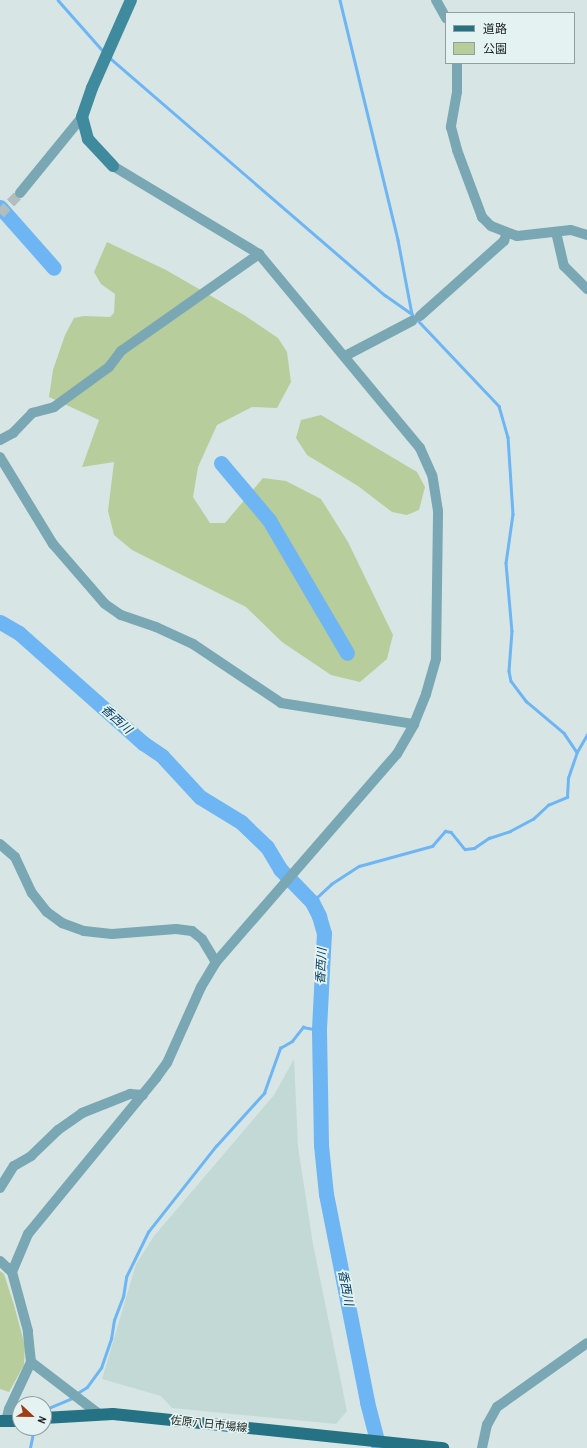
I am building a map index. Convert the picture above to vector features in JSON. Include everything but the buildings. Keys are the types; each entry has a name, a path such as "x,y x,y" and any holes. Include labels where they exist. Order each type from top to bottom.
{"main road":[{"name":"佐原八日市場線","path":"52,1417 99,1414 443,1448"}],"street":[{"path":"20,192 82,117 92,88 131,0"},
{"path":"436,0 445,16"},
{"path":"457,64 457,92 451,122 457,150 482,217 491,226 517,236 571,230 587,235"},
{"path":"12,1272 35,1224 143,1095 167,1063 201,987 216,962 397,754 414,724 436,658 438,511 436,490 420,448 259,254 113,166 88,139 82,117"},
{"path":"345,356 416,318 504,241 507,232"},
{"path":"556,232 564,266 587,289"},
{"path":"0,440 13,433 32,413 54,407 109,367 121,352 259,254"},
{"path":"0,457 53,544 104,604 121,615 156,627 193,644 281,703 414,724"},
{"path":"0,844 15,857 32,893 47,912 62,923 84,931 112,934 176,929 192,931 202,939 216,962"},
{"path":"0,1188 14,1166 31,1156 58,1130 82,1113 130,1094 143,1095"},
{"path":"0,1262 12,1272 28,1331 31,1362 3,1421"},
{"path":"482,1448 489,1420 497,1407 541,1374 587,1343"},
{"path":"31,1362 99,1414"}],"shaded area":[{"path":"294,1059 298,1147 313,1244 347,1411 336,1424 172,1408 161,1396 102,1379 136,1264 154,1236 274,1095"}],"green space":[{"path":"107,242 166,270 244,315 278,338 287,352 291,382 277,408 252,407 217,425 198,467 193,497 210,523 225,523 263,478 286,481 321,499 348,542 393,635 387,659 360,682 331,675 282,642 246,607 132,550 114,535 108,511 114,462 82,467 99,420 49,397 53,370 65,335 74,318 84,316 110,317 114,313 115,294 101,284 94,272"},
{"path":"321,415 417,472 425,487 419,510 407,515 392,512 358,486 307,455 296,438 301,420"},
{"path":"0,1271 4,1274 25,1346 24,1365 9,1392 0,1389"}],"waterway":[{"path":"58,0 104,52"},
{"path":"340,0 398,240 412,314"},
{"path":"110,58 385,295 412,314 499,406 508,437 513,514 506,563 512,631 509,671 511,681 526,701 564,733 577,752"},
{"path":"0,207 54,268"},
{"path":"221,463 269,520 347,653"},
{"name":"香西川","path":"0,622 19,633 143,743 162,756 200,797 241,822 267,847 280,869 312,902 319,916 324,933 319,1030 321,1145 326,1194 367,1402 379,1448"},
{"path":"312,902 331,884 359,866 432,846 445,831 451,832 465,849 474,848 489,838 510,831 533,819 548,805 567,797 568,778 577,752 587,735"},
{"path":"79,1392 87,1387 101,1368 111,1339 114,1320 123,1297 126,1277 148,1232 216,1146 264,1093 280,1048 292,1041 303,1027 319,1030"},
{"path":"52,1407 72,1398"},
{"path":"30,1448 32,1436"}],"tunnel":[{"path":"0,214 20,193"}]}
